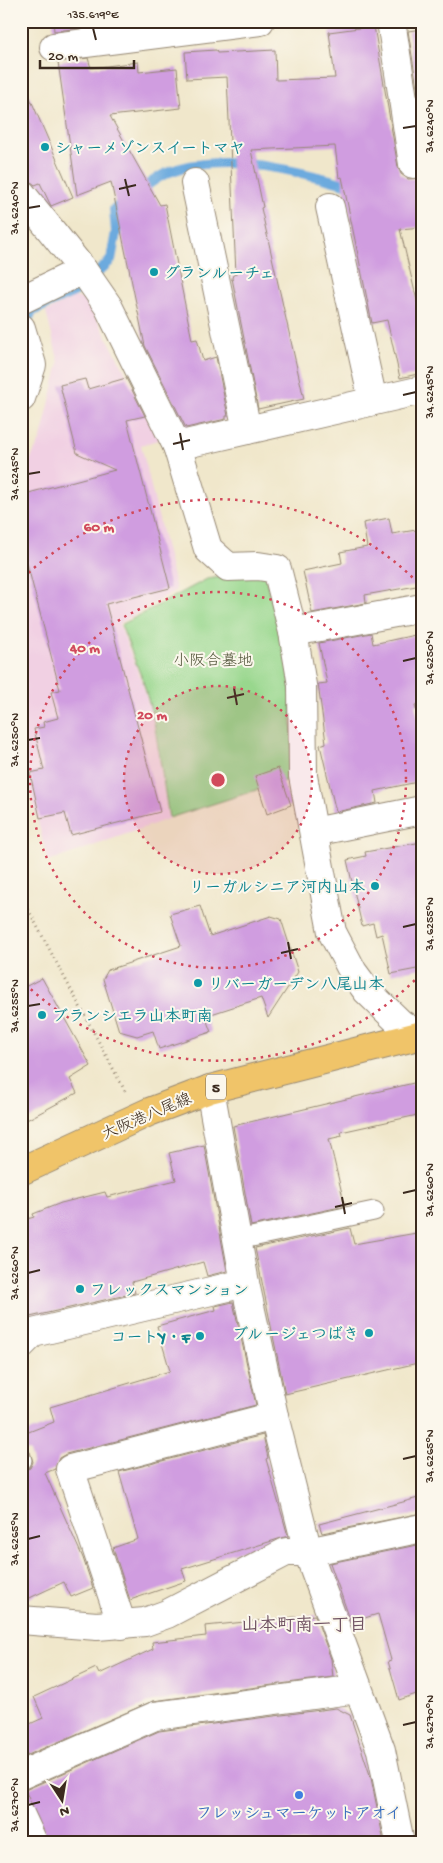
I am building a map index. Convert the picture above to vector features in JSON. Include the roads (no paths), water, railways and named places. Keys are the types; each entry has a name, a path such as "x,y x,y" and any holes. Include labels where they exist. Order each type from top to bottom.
{"main road":[{"name":"大阪港八尾線","path":"21,1171 149,1112 210,1089 420,1036"}],"street":[{"path":"54,47 260,21"},
{"path":"391,21 413,164 422,162"},
{"path":"195,184 247,430"},
{"path":"21,193 83,270 108,306 177,446 208,549 228,567 258,566 277,569 293,632 302,685 303,776 332,932 354,972 378,1002 400,1023 420,1036"},
{"path":"330,207 373,401"},
{"path":"21,300 83,270"},
{"path":"21,328 32,365 21,398"},
{"path":"177,446 422,390"},
{"path":"293,632 422,608"},
{"path":"314,832 422,810"},
{"path":"210,1089 245,1283 274,1416 308,1552 381,1750 400,1842"},
{"path":"21,1346 33,1333 245,1283"},
{"path":"122,1625 70,1469 274,1416"},
{"path":"21,1620 97,1626 145,1622 167,1614 286,1552 308,1552 422,1528"},
{"path":"21,1775 155,1716 358,1689"},
{"path":"21,1816 33,1842"}],"lane":[{"path":"238,1240 374,1211"}],"waterway":[{"path":"138,192 167,173 188,166 211,163 236,163 287,170 356,187"},
{"path":"22,328 33,311 80,289 111,260 116,232 114,209 126,201"}],"place":[{"name":"シャーメゾンスイートマヤ","path":"45,147"},
{"name":"グランルーチェ","path":"154,272"},
{"name":"リーガルシニア河内山本","path":"375,886"},
{"name":"リバーガーデン八尾山本","path":"198,983"},
{"name":"ブランシエラ山本町南","path":"42,1015"},
{"name":"フレックスマンション","path":"80,1289"},
{"name":"ブルージェつばき","path":"369,1333"},
{"name":"コートY・F","path":"200,1336"},
{"name":"フレッシュマーケットアオイ","path":"299,1795"}],"district":[{"name":"山本町南一丁目","path":"304,1624"}],"park label":[{"name":"小阪合墓地","path":"213,659"}]}
